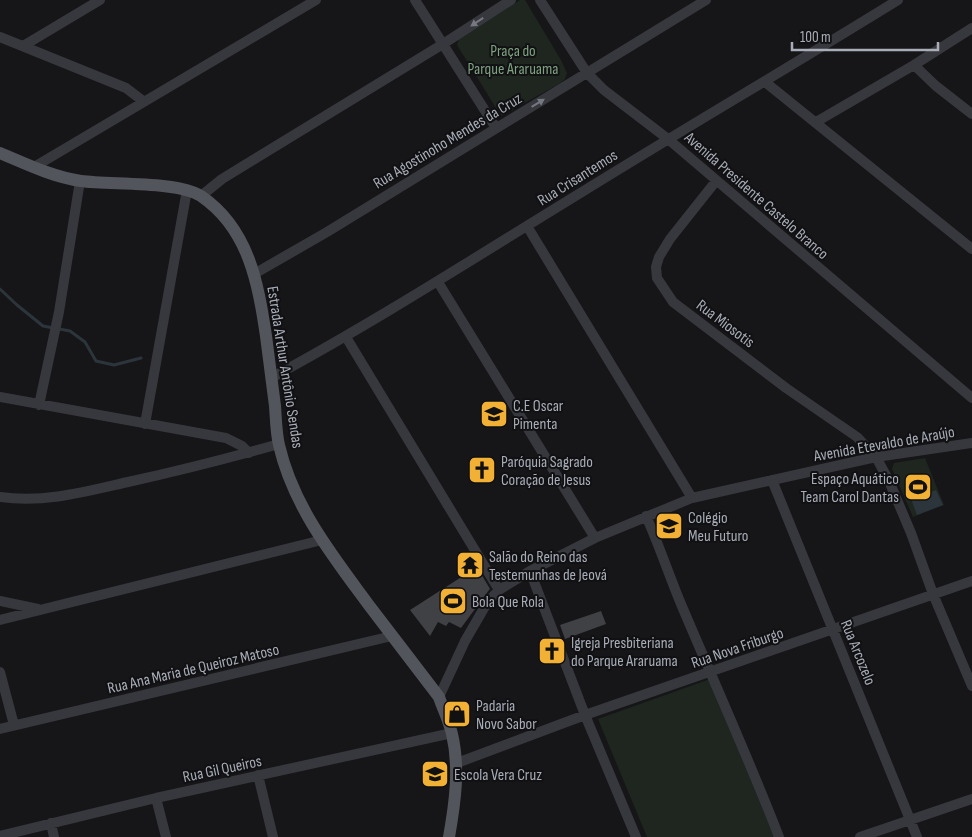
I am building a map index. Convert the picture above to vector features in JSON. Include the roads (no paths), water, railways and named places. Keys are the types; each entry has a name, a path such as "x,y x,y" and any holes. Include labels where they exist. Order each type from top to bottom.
{"main road":[{"name":"Estrada Arthur Antônio Sendas","path":"0,153 34,167 80,181 150,185 187,190 200,196 220,212 233,229 244,247 260,295 279,444 299,500 322,540 439,697 452,733 457,763 454,809 449,837"}],"street":[{"path":"23,46 100,0"},
{"path":"34,167 316,0"},
{"path":"415,0 496,128"},
{"path":"200,196 222,179 512,0"},
{"name":"Avenida Presidente Castelo Branco","path":"540,0 587,73 604,90 668,139 972,398"},
{"name":"Rua Agostinoho Mendes da Cruz","path":"254,274 706,0"},
{"name":"Rua Crisantemos","path":"271,378 346,337 438,282 668,139 898,0"},
{"path":"816,122 914,65 972,28"},
{"path":"0,37 126,88 143,102"},
{"path":"914,65 936,86 972,114"},
{"path":"765,82 972,249"},
{"path":"38,405 59,312 80,181"},
{"name":"Rua Miosotis","path":"716,181 659,257 656,267 657,278 673,302 779,382 857,437 876,456 900,506 972,686"},
{"path":"145,424 187,190"},
{"path":"527,226 692,498"},
{"path":"438,282 595,538"},
{"path":"346,337 499,590"},
{"path":"0,397 226,438 242,446 249,453"},
{"path":"0,497 20,500 58,498 172,472 279,444"},
{"name":"Avenida Etevaldo de Araújo","path":"439,697 465,641 488,603 499,590 530,571 595,538 692,498 876,456 972,444"},
{"name":"Rua Arcozelo","path":"772,480 916,837"},
{"path":"646,516 779,837"},
{"path":"0,620 322,540"},
{"path":"530,571 585,715 636,837"},
{"name":"Rua Nova Friburgo","path":"457,763 585,715 972,581"},
{"path":"0,601 41,609"},
{"name":"Rua Ana Maria de Queiroz Matoso","path":"0,729 392,636"},
{"path":"0,672 14,725"},
{"name":"Rua Gil Queiros","path":"0,836 156,798 452,733"},
{"path":"258,775 273,837"},
{"path":"156,798 166,837"},
{"path":"860,837 972,799"},
{"path":"51,823 54,837"}],"waterway":[{"path":"0,289 43,326 70,331 85,342 96,361 114,365 141,358"}],"place":[{"name":"C.E Oscar Pimenta","path":"494,414"},
{"name":"Paróquia Sagrado Coração de Jesus","path":"482,470"},
{"name":"Espaço Aquático Team Carol Dantas","path":"918,487"},
{"name":"Colégio Meu Futuro","path":"669,526"},
{"name":"Salão do Reino das Testemunhas de Jeová","path":"470,565"},
{"name":"Bola Que Rola","path":"453,601"},
{"name":"Igreja Presbiteriana do Parque Araruama","path":"552,651"},
{"name":"Padaria Novo Sabor","path":"457,714"},
{"name":"Escola Vera Cruz","path":"435,774"}],"park label":[{"name":"Praça do Parque Araruama","path":"513,59"}]}
